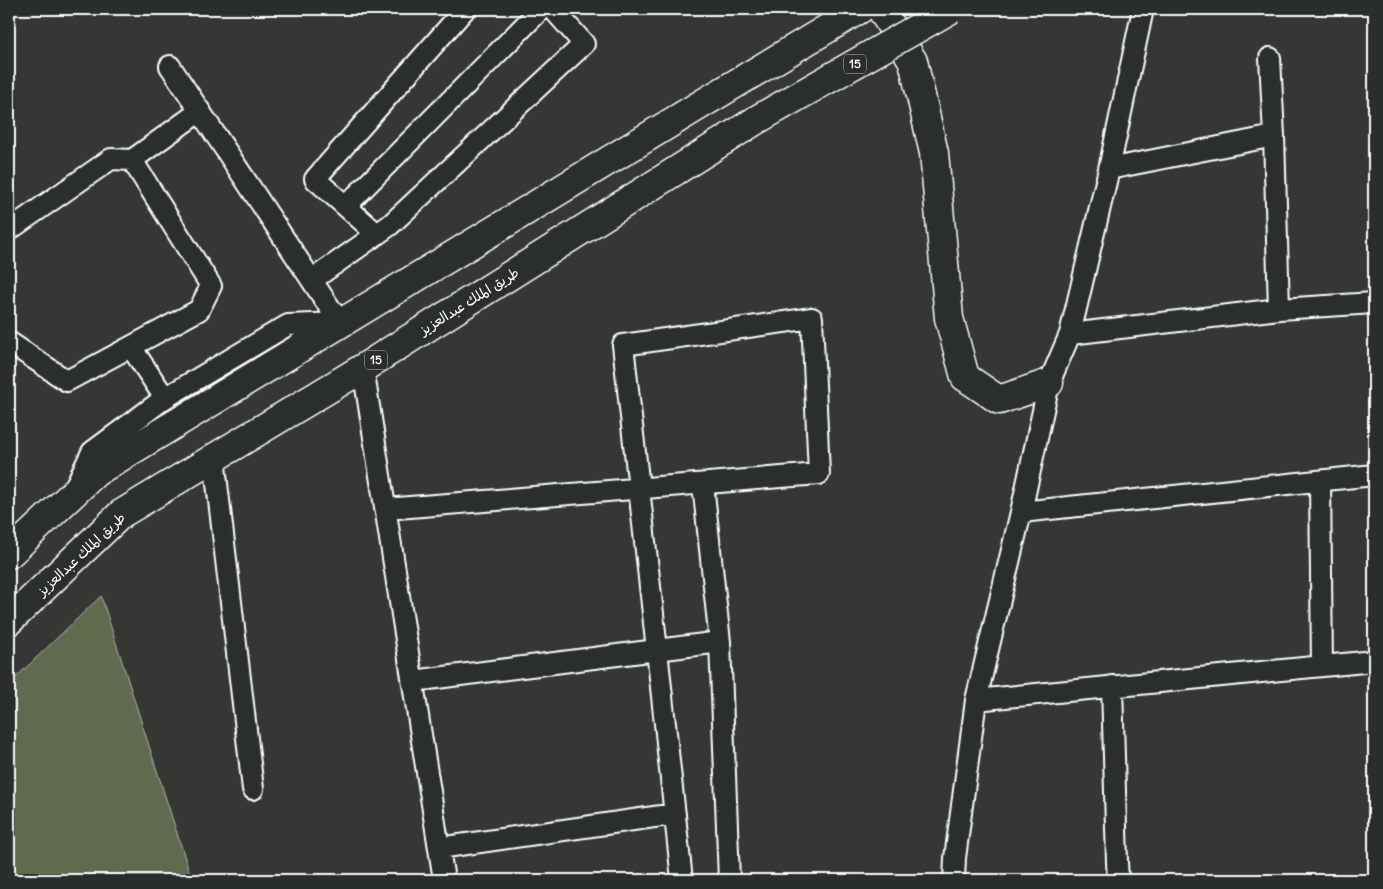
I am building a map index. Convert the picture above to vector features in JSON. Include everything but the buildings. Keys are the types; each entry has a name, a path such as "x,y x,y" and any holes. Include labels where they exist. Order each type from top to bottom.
{"highway":[{"path":"9,554 96,472 860,9"},
{"path":"881,9 913,61 934,153 949,318 965,377 999,400 1049,383"},
{"name":"طريق الملك عبدالعزيز","path":"9,621 121,514 363,368 758,119 951,9"}],"street":[{"path":"377,234 314,178 465,9"},
{"path":"346,206 541,9"},
{"path":"312,280 390,224 584,44 553,9"},
{"path":"954,880 955,858 976,700 1021,512 1049,383 1070,334 1109,169 1143,9"},
{"path":"1270,58 1279,309"},
{"path":"170,66 340,323"},
{"path":"9,230 111,159 132,160 200,111"},
{"path":"1109,169 1274,136"},
{"path":"9,342 67,381 199,310 211,286 132,160"},
{"path":"1070,334 1279,309 1374,303"},
{"path":"385,509 639,489 703,484 819,474 812,318 623,345 639,489 657,650 682,880"},
{"path":"71,495 92,452 165,398 288,325 340,323"},
{"path":"131,347 165,398"},
{"path":"363,368 444,880"},
{"path":"214,458 254,789"},
{"path":"1021,512 1374,475"},
{"path":"1320,481 1322,666"},
{"path":"703,484 720,642 729,880"},
{"path":"412,681 720,642"},
{"path":"976,700 1374,661"},
{"path":"1112,686 1118,880"},
{"path":"439,848 675,814"}],"green space":[{"path":"101,596 192,880 9,880 9,684"}]}
